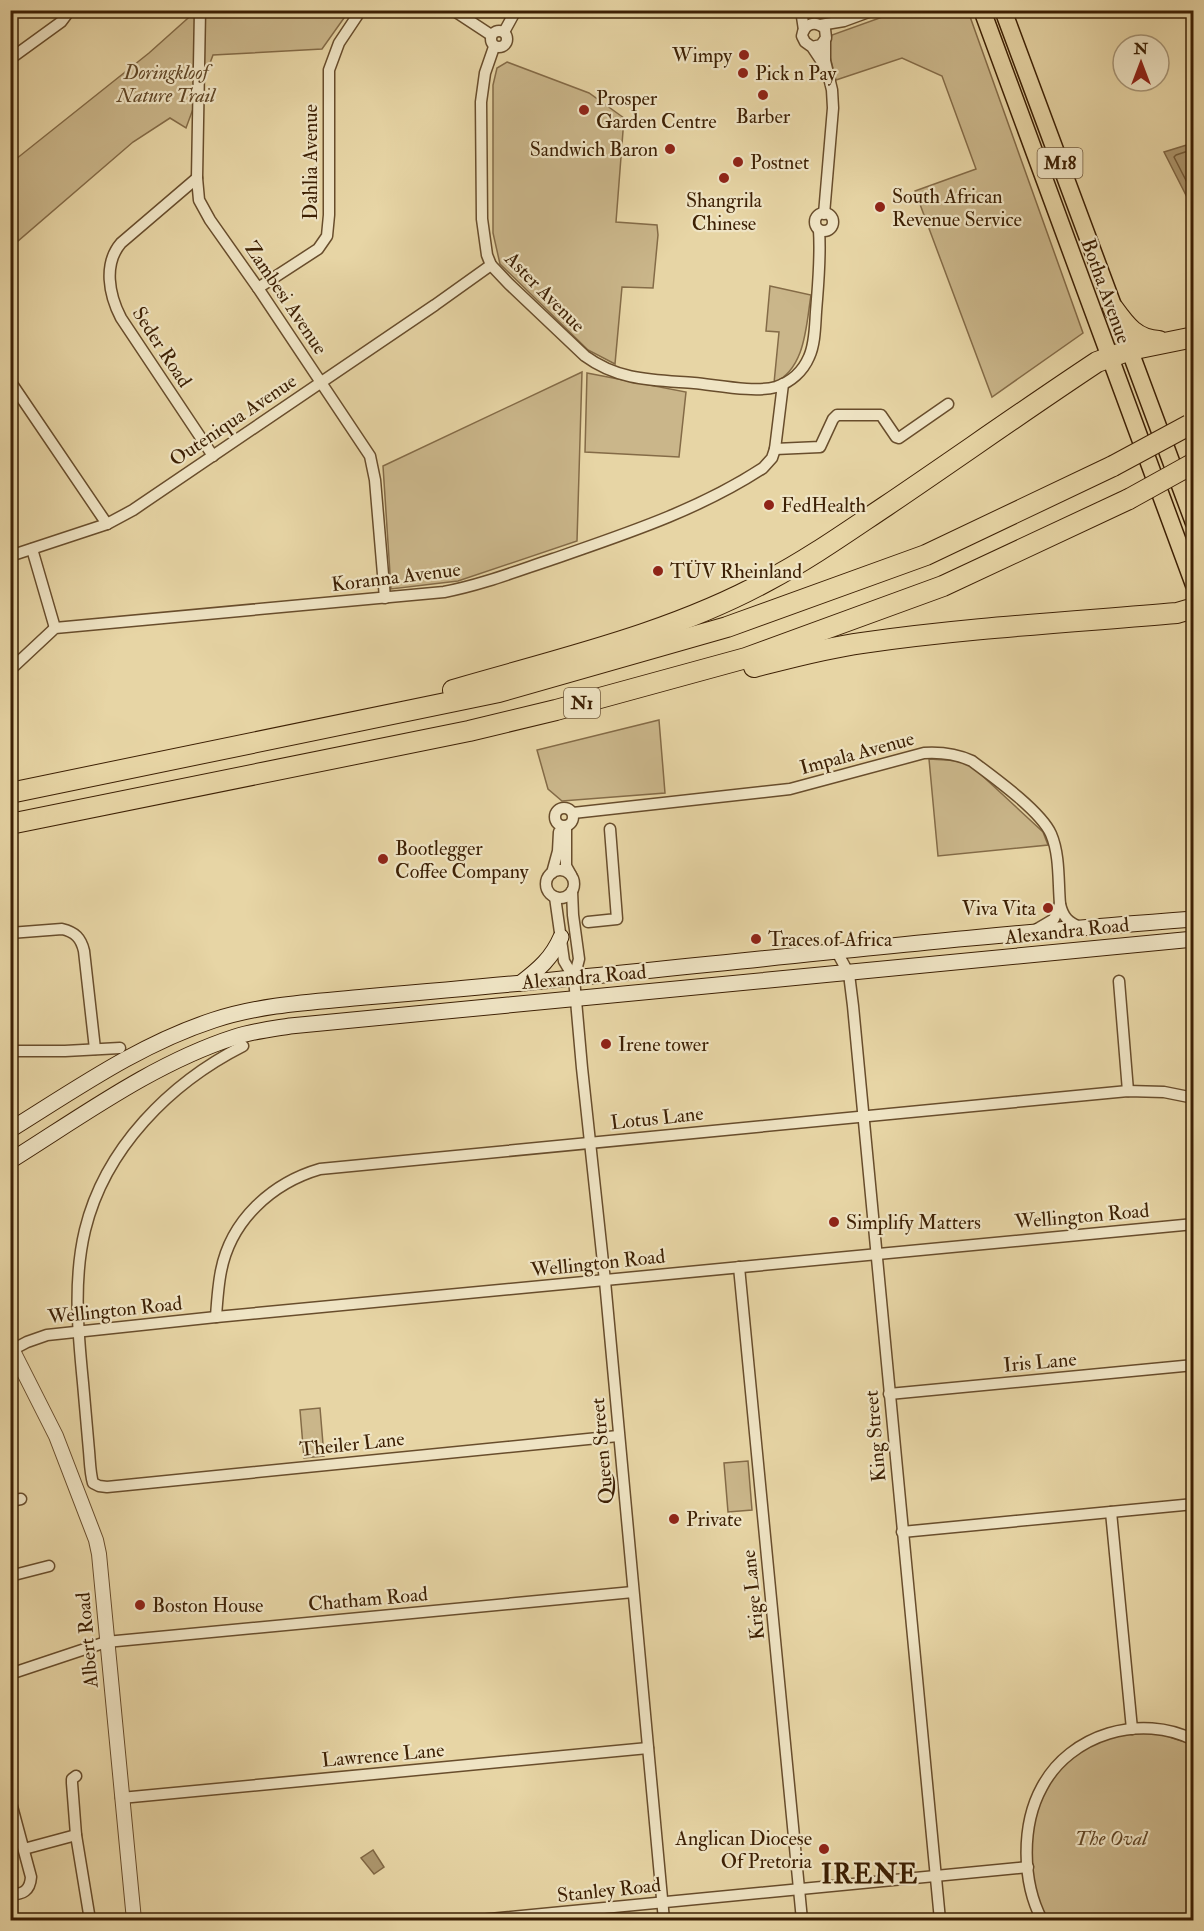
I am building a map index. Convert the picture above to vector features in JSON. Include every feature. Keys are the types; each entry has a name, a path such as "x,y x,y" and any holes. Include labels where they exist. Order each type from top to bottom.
{"highway":[{"path":"1113,308 1140,338 1170,341"},
{"path":"321,729 653,631 696,614 751,589 797,564 865,522 1082,372 1108,357 1130,350 1194,337"},
{"name":"N1","path":"10,793 499,692 727,627 926,555 1113,466 1191,423"},
{"name":"N1","path":"10,824 469,731 556,710 746,658 943,586 1129,499 1194,464"},
{"path":"556,710 608,704 768,663 859,643 940,633 1188,615"}],"main road":[{"name":"Botha Avenue","path":"982,10 1108,357 1194,585"},
{"name":"Botha Avenue","path":"1003,10 1194,523"},
{"name":"Alexandra Road","path":"10,1130 110,1067 160,1041 243,1012 283,1005 1080,927 1194,919"},
{"path":"1161,921 1173,926 1194,926"},
{"path":"521,983 556,951 561,937"},
{"name":"Alexandra Road","path":"10,1161 179,1060 237,1036 290,1026 1194,939"}],"street":[{"path":"10,59 62,22 70,10"},
{"name":"Zambesi Avenue","path":"200,10 197,178 199,200 210,220 258,288 369,456 373,467 385,598"},
{"name":"Dahlia Avenue","path":"258,288 312,254 327,236 329,70 339,44 361,10"},
{"path":"453,10 493,41"},
{"name":"Aster Avenue","path":"516,10 504,32 507,38 505,45 500,48 493,41 484,73 481,102 483,226 485,246 491,265 585,356 610,371 643,379 746,388 763,389 783,384"},
{"path":"802,10 825,29 826,67 832,90 833,108 824,214 819,215 816,219 816,226 824,230 812,350 805,366 783,384 775,449 820,447 833,419 840,414 881,415 899,438 948,404"},
{"path":"802,10 803,40 812,47 826,67"},
{"path":"804,30 811,24 844,21 874,10"},
{"path":"812,47 818,46 844,21"},
{"name":"Seder Road","path":"197,178 116,248 111,263 110,284 121,318 213,456"},
{"name":"Outeniqua Avenue","path":"10,556 107,524 133,510 491,265"},
{"path":"10,381 107,524"},
{"name":"Koranna Avenue","path":"55,628 462,589 640,529 682,511 758,471 768,463 775,449"},
{"path":"10,670 55,628 32,549"},
{"name":"Impala Avenue","path":"573,813 790,789 924,753 964,757 1017,796 1048,829 1054,847 1060,904"},
{"path":"562,825 572,822 573,813 565,808 559,810 555,817 562,825 566,866 574,884 573,915 579,959 574,978"},
{"path":"562,825 552,873 546,881 546,886 550,894 555,897 566,896 572,891"},
{"path":"588,922 616,919 610,829"},
{"path":"552,873 560,870 571,875"},
{"path":"555,897 564,961 574,978"},
{"path":"1060,904 1068,921 1080,927"},
{"path":"1031,932 1054,919 1060,904"},
{"path":"10,933 62,929 70,931 81,941 95,1049"},
{"name":"King Street","path":"837,952 849,974 940,1920"},
{"name":"Queen Street","path":"574,978 589,1143 605,1281 664,1920"},
{"path":"1119,981 1128,1091"},
{"path":"78,1332 80,1269 85,1230 98,1193 113,1163 154,1110 171,1093 195,1074 243,1046"},
{"path":"10,1051 120,1048"},
{"name":"Lotus Lane","path":"216,1317 221,1269 234,1234 258,1203 295,1178 320,1170 1128,1091 1164,1092 1194,1098"},
{"name":"Wellington Road","path":"11,1351 41,1336 216,1317 1194,1224"},
{"name":"Krige Lane","path":"739,1267 802,1920"},
{"name":"Theiler Lane","path":"78,1332 92,1480 97,1486 107,1487 618,1436"},
{"name":"Albert Road","path":"11,1351 41,1402 57,1436 92,1526 99,1554 134,1920"},
{"name":"Iris Lane","path":"889,1394 1194,1365"},
{"path":"902,1532 1194,1504"},
{"path":"1111,1512 1132,1729"},
{"path":"10,1576 49,1566"},
{"name":"Chatham Road","path":"10,1674 106,1642 633,1592"},
{"path":"1042,1920 1028,1867 1028,1840 1032,1814 1041,1789 1052,1772 1086,1743 1111,1732 1132,1729 1163,1730 1194,1740"},
{"name":"Lawrence Lane","path":"121,1798 648,1748"},
{"path":"76,1776 72,1779 76,1835 90,1920"},
{"path":"10,1799 31,1872 30,1886 24,1893 10,1895"},
{"path":"24,1849 76,1835"},
{"name":"Stanley Road","path":"480,1920 1028,1867"}],"green space":[{"name":"Doringkloof Nature Trail","path":"196,11 349,11 322,49 213,55 186,128 170,118 133,142 11,247 11,163 149,53"},
{"path":"899,11 968,11 1083,333 992,397 915,191 976,169 942,76 902,58 836,80 828,49 832,35"},
{"path":"507,62 589,93 624,118 616,222 657,225 658,235 653,288 622,287 615,364 588,350 500,264 493,233 493,85 497,68"},
{"path":"770,286 811,295 803,345 793,367 774,383 779,332 766,331"},
{"path":"582,372 577,541 458,581 391,589 383,466"},
{"path":"587,373 686,392 679,457 585,452"},
{"path":"659,720 665,793 562,801 548,789 537,750"},
{"path":"929,759 962,761 975,769 1043,832 1048,845 938,856"},
{"path":"320,1408 324,1456 304,1458 300,1410"},
{"path":"748,1461 752,1510 728,1512 724,1463"},
{"name":"The Oval","path":"1132,1732 1161,1734 1193,1745 1193,1920 1042,1920 1031,1878 1032,1814 1056,1771 1080,1750 1104,1739"}],"water":[{"path":"1194,143 1193,209 1164,152"},
{"path":"373,1850 384,1867 374,1874 361,1858"}],"place":[{"name":"Wimpy","path":"744,55"},
{"name":"Pick n Pay","path":"743,73"},
{"name":"Barber","path":"763,95"},
{"name":"Prosper Garden Centre","path":"584,110"},
{"name":"Sandwich Baron","path":"670,149"},
{"name":"Postnet","path":"738,162"},
{"name":"Shangrila Chinese","path":"724,178"},
{"name":"South African Revenue Service","path":"880,207"},
{"name":"FedHealth","path":"769,505"},
{"name":"TÜV Rheinland","path":"658,571"},
{"name":"Bootlegger Coffee Company","path":"383,859"},
{"name":"Viva Vita","path":"1048,908"},
{"name":"Traces of Africa","path":"756,939"},
{"name":"Irene tower","path":"606,1044"},
{"name":"Simplify Matters","path":"834,1222"},
{"name":"Private","path":"674,1519"},
{"name":"Boston House","path":"140,1605"},
{"name":"Anglican Diocese Of Pretoria","path":"824,1849"}],"district":[{"name":"IRENE","path":"870,1875"}]}
